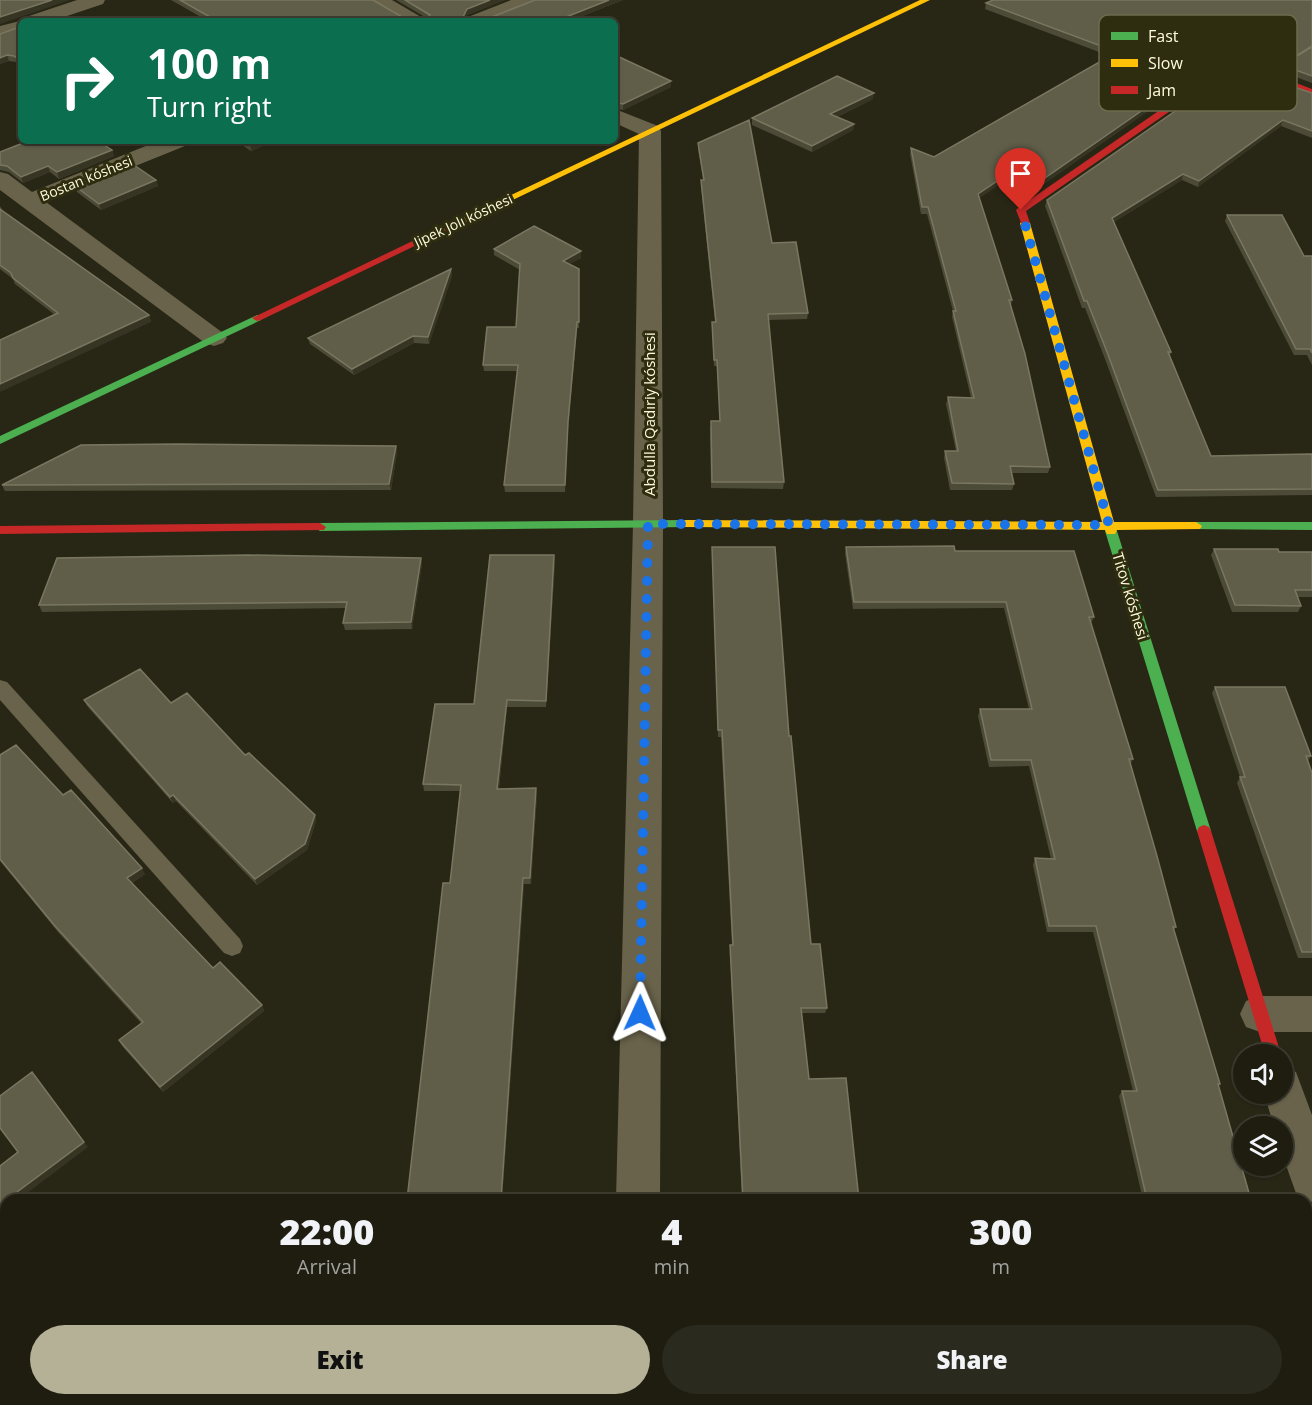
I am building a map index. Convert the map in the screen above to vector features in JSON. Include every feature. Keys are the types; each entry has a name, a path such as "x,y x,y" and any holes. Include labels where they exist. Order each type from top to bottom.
{"street":[{"path":"42,18 96,0"},
{"path":"378,0 412,18"},
{"path":"483,18 528,0"},
{"name":"Jipek Jolı kóshesi","path":"0,440 926,0"},
{"path":"0,32 18,26"},
{"name":"Titov kóshesi","path":"1297,86 1312,92"},
{"name":"Titov kóshesi","path":"1164,111 1021,210 1109,525 1270,1044"},
{"path":"618,116 650,131"},
{"name":"Abdulla Qadıriy kóshesi","path":"638,1194 648,524 650,131"},
{"name":"Bostan kóshesi","path":"29,201 170,144"},
{"path":"0,179 214,338"},
{"path":"0,530 648,524 1312,526"},
{"path":"1260,1014 1312,1014"},
{"path":"1288,1104 1312,1181"}],"lane":[{"path":"0,687 232,946"}],"building":[{"path":"0,0 52,0 0,17"},
{"path":"180,0 373,0 402,17 427,18 212,18"},
{"path":"405,0 490,0 467,9 463,17 492,17 535,0 609,0 564,18 427,18 430,15"},
{"path":"993,0 1312,0 1312,46 1297,55 1297,15 1099,15 1099,45 986,3"},
{"path":"18,28 18,59 7,55 0,58 0,34"},
{"path":"1312,47 1312,76 1297,70 1297,56"},
{"path":"618,56 671,81 623,104 618,103"},
{"path":"1099,62 1099,111 1141,111 1039,182 1030,159 978,194 1012,300 1009,300 1025,354 1050,467 1010,466 1014,484 952,483 945,451 958,451 948,397 974,398 953,311 956,311 928,207 922,207 911,148 934,157"},
{"path":"837,76 874,93 830,114 854,124 812,146 752,118"},
{"path":"1297,88 1312,93 1312,131 1283,120 1199,181 1183,174 1112,218 1171,352 1168,352 1211,456 1312,454 1312,489 1158,490 1047,200 1175,111 1297,111"},
{"path":"749,120 772,243 796,242 808,313 768,314 784,482 712,482 711,421 720,421 717,360 714,360 712,322 716,322 701,180 704,180 698,143"},
{"path":"20,144 103,144 112,150 57,172 48,166 21,177 7,166 0,165 0,152"},
{"path":"131,163 156,180 99,204 75,186"},
{"path":"0,209 149,315 0,384 0,340 58,313 0,265"},
{"path":"1227,215 1282,215 1304,256 1312,256 1312,353 1310,349 1296,349"},
{"path":"534,226 581,251 563,261 579,269 579,322 577,322 568,422 565,485 504,485 518,365 483,365 487,327 516,327 520,264 494,249"},
{"path":"451,269 428,337 413,336 352,369 308,338"},
{"path":"81,445 396,446 389,484 2,485"},
{"path":"954,546 955,551 1074,551 1094,617 1089,617 1133,759 1129,759 1176,927 1173,927 1220,1084 1218,1084 1233,1137 1233,1176 1244,1176 1249,1194 1146,1194 1122,1091 1137,1091 1096,926 1049,926 1035,858 1055,859 1031,760 991,760 980,709 1032,709 1006,602 854,602 846,547"},
{"path":"712,547 775,547 789,736 791,736 811,944 820,944 827,1008 801,1008 809,1079 846,1078 858,1194 743,1194 722,730 718,730"},
{"path":"1214,549 1278,549 1279,552 1312,552 1312,590 1295,590 1301,606 1235,605"},
{"path":"248,555 421,558 411,622 343,623 347,602 39,605 57,558"},
{"path":"490,555 554,555 546,701 507,700 497,789 536,788 530,878 523,878 501,1194 408,1194 443,883 450,883 461,785 423,784 435,704 474,704"},
{"path":"140,669 171,703 187,693 245,755 249,753 315,815 305,844 255,879 173,795 170,797 84,700"},
{"path":"1215,687 1285,687 1311,756 1306,756 1312,773 1312,952 1302,952 1240,777 1245,777"},
{"path":"16,745 63,795 71,790 142,868 127,878 213,968 220,962 262,1005 160,1087 119,1040 143,1022 55,926 0,859 0,755"},
{"path":"32,1072 84,1142 14,1194 0,1194 0,1166 18,1152 0,1128 0,1096"}],"traffic: fast":[{"path":"0,440 257,318"},
{"path":"320,527 686,524"},
{"path":"1196,526 1312,526"},
{"path":"1111,531 1204,831"}],"traffic: slow":[{"path":"449,227 926,0"},
{"path":"1025,223 1111,531"},
{"path":"686,524 1196,526"}],"traffic: jam":[{"path":"1297,86 1312,92"},
{"path":"1025,223 1021,210 1164,111"},
{"path":"257,318 449,227"},
{"path":"0,530 320,527"},
{"path":"1204,831 1270,1044"}],"route":[{"path":"640,1013 648,524 1109,525 1021,210"}]}
